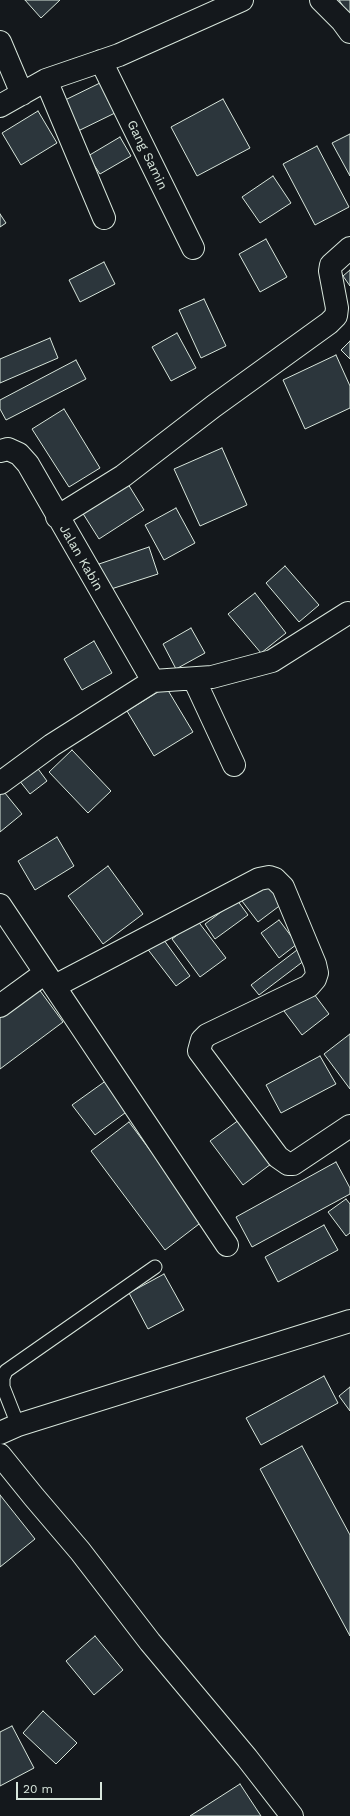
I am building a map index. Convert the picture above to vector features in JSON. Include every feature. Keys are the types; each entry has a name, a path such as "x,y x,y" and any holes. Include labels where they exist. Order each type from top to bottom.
{"street":[{"path":"0,106 46,80 101,61 242,0"},
{"path":"321,0 342,21 350,32"},
{"path":"0,42 22,94"},
{"name":"Gang Samin","path":"101,61 193,248"},
{"path":"46,80 104,218"},
{"path":"57,517 123,476 214,406 329,323 336,316 337,308 330,265 350,248"},
{"name":"Jalan Kabin","path":"0,451 8,449 19,454 28,464 152,682"},
{"path":"0,783 52,745 152,682 212,678 272,661 348,613"},
{"path":"194,679 234,765"},
{"path":"0,1006 50,979 259,879 269,877 275,879 283,887 315,964 317,973 315,979 309,986 207,1035 202,1040 199,1051 278,1157 288,1164 293,1164 350,1126"},
{"path":"0,905 227,1245"},
{"path":"9,1429 350,1322"},
{"path":"0,1455 80,1550 150,1642 247,1758 292,1816"}],"lane":[{"path":"9,1429 3,1386 3,1378 6,1371 155,1267"}],"building":[{"path":"25,0 60,0 41,18"},
{"path":"339,0 350,0 350,12 348,14"},
{"path":"102,82 117,112 76,132 61,102"},
{"path":"223,99 250,148 197,176 171,127"},
{"path":"38,111 57,143 21,165 2,133"},
{"path":"350,134 350,176 332,143"},
{"path":"120,137 131,156 100,174 88,156"},
{"path":"317,146 349,207 315,225 283,164"},
{"path":"273,176 291,203 260,223 242,197"},
{"path":"0,214 6,223 0,227"},
{"path":"266,239 287,277 260,292 239,254"},
{"path":"104,262 115,284 80,302 69,280"},
{"path":"350,270 350,286 343,276"},
{"path":"204,299 226,346 201,358 179,310"},
{"path":"177,333 196,368 171,381 152,347"},
{"path":"50,338 58,358 0,383 0,359"},
{"path":"350,341 350,359 341,350"},
{"path":"336,355 350,386 350,408 305,429 283,380"},
{"path":"76,360 86,379 6,420 0,409 0,400"},
{"path":"64,409 100,468 69,487 32,429"},
{"path":"222,448 247,505 200,526 174,469"},
{"path":"128,484 144,510 99,539 82,512"},
{"path":"176,508 195,543 164,560 145,525"},
{"path":"149,547 158,574 108,590 99,564"},
{"path":"285,566 319,605 299,622 266,583"},
{"path":"255,593 286,633 261,653 228,614"},
{"path":"191,628 205,653 176,669 163,644"},
{"path":"94,641 112,673 82,690 64,659"},
{"path":"166,687 193,732 154,756 127,711"},
{"path":"72,750 111,791 88,813 49,772"},
{"path":"33,762 47,781 30,794 15,775"},
{"path":"0,787 22,814 0,832"},
{"path":"57,837 74,866 35,890 18,861"},
{"path":"108,866 143,914 103,944 68,896"},
{"path":"271,880 286,901 258,922 242,901"},
{"path":"237,900 248,915 215,939 205,924"},
{"path":"197,920 226,958 200,977 172,939"},
{"path":"279,920 297,944 279,958 261,933"},
{"path":"161,936 190,976 176,986 146,947"},
{"path":"301,947 309,957 259,995 251,985"},
{"path":"38,988 63,1022 0,1069 0,1016"},
{"path":"311,990 329,1014 302,1035 284,1011"},
{"path":"350,1034 350,1089 324,1054"},
{"path":"320,1056 336,1084 281,1113 266,1085"},
{"path":"107,1080 129,1110 95,1135 72,1105"},
{"path":"243,1117 275,1161 243,1185 210,1141"},
{"path":"129,1122 203,1221 165,1250 91,1151"},
{"path":"336,1162 350,1188 350,1194 252,1247 236,1217"},
{"path":"346,1199 350,1204 350,1233 346,1236 328,1212"},
{"path":"324,1225 338,1250 278,1282 265,1257"},
{"path":"164,1274 184,1310 148,1329 129,1293"},
{"path":"324,1376 338,1403 261,1445 246,1418"},
{"path":"350,1387 350,1411 339,1396"},
{"path":"302,1446 350,1535 350,1636 260,1469"},
{"path":"0,1495 35,1539 0,1567"},
{"path":"95,1636 123,1670 94,1695 66,1661"},
{"path":"43,1711 77,1743 56,1764 23,1733"},
{"path":"12,1726 34,1768 0,1786 0,1732"},
{"path":"240,1784 261,1816 190,1816"}]}
